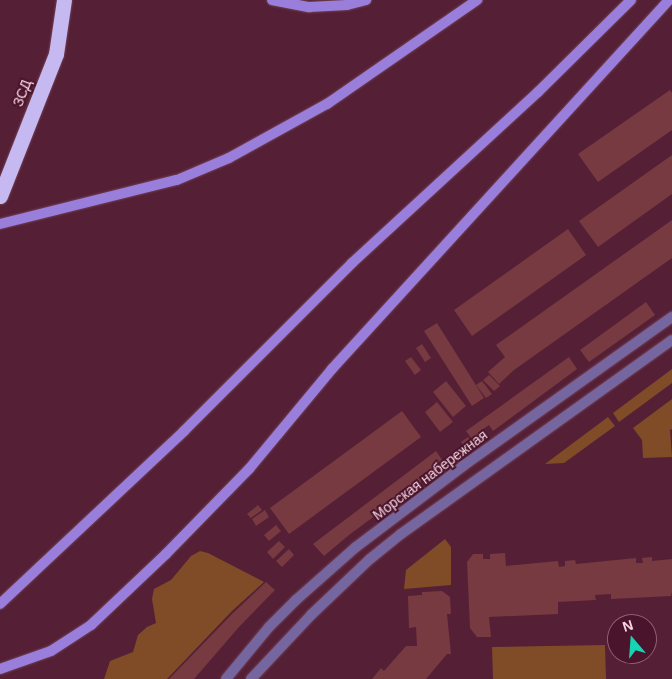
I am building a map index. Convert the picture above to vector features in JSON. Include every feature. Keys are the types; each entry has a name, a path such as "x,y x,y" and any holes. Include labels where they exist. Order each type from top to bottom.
{"highway":[{"name":"ЗСД","path":"0,196 56,54 64,0"}],"main road":[{"path":"272,0 308,7 347,5 366,0"},
{"path":"0,224 177,180 229,158 327,104 477,0"},
{"path":"0,604 190,425 352,263 538,92 631,0"},
{"path":"0,669 51,651 91,625 166,554 249,469 332,370 669,0"}],"street":[{"name":"Морская набережная","path":"226,679 289,607 356,547 463,466 672,317"},
{"path":"251,679 311,615 370,559 474,481 672,340"}],"shaded area":[{"path":"672,369 672,383 619,422 613,413"},
{"path":"672,399 672,429 670,430 672,457 643,458 642,440 633,428"},
{"path":"608,417 615,426 564,463 545,464"},
{"path":"445,539 451,547 451,585 404,589 406,570"},
{"path":"200,551 208,553 264,582 232,611 167,679 104,679 110,661 133,652 138,635 147,627 156,623 152,599 154,589 171,580 191,556"},
{"path":"605,645 606,679 493,679 492,647"}],"building":[{"path":"670,90 672,93 672,130 598,182 578,154"},
{"path":"672,155 672,194 598,247 579,221"},
{"path":"672,220 672,258 514,370 499,384 488,372 505,357 496,345"},
{"path":"568,229 586,255 472,336 454,310"},
{"path":"646,302 655,315 589,362 580,350"},
{"path":"437,323 484,398 472,406 424,331"},
{"path":"422,344 431,358 425,362 416,348"},
{"path":"411,357 421,370 415,375 405,361"},
{"path":"569,357 577,369 493,431 489,425 478,433 482,438 475,443 466,431"},
{"path":"489,375 500,386 494,391 483,380"},
{"path":"446,381 466,406 453,417 433,392"},
{"path":"482,381 492,394 486,398 476,385"},
{"path":"437,402 453,422 440,432 425,412"},
{"path":"402,411 421,437 289,534 270,508"},
{"path":"468,437 473,445 466,450 461,442"},
{"path":"436,451 445,464 349,535 324,556 313,544"},
{"path":"258,505 262,510 251,518 247,514"},
{"path":"265,510 269,517 256,526 252,519"},
{"path":"276,525 281,531 269,541 264,535"},
{"path":"279,541 285,547 273,559 267,552"},
{"path":"289,549 294,555 282,567 276,561"},
{"path":"505,553 506,566 558,561 559,567 565,566 565,561 575,560 576,564 636,558 636,563 643,563 642,558 652,557 652,561 672,559 672,592 671,596 611,599 611,594 595,595 596,600 558,602 558,614 489,617 491,637 477,637 470,628 467,562 473,554 483,554 483,559 490,559 490,554"},
{"path":"266,582 275,590 239,627 194,679 169,679 232,614"},
{"path":"442,591 450,597 451,614 447,614 451,654 447,654 426,679 372,679 381,668 384,671 406,646 417,646 416,627 409,628 408,596 422,595 422,592"}]}
